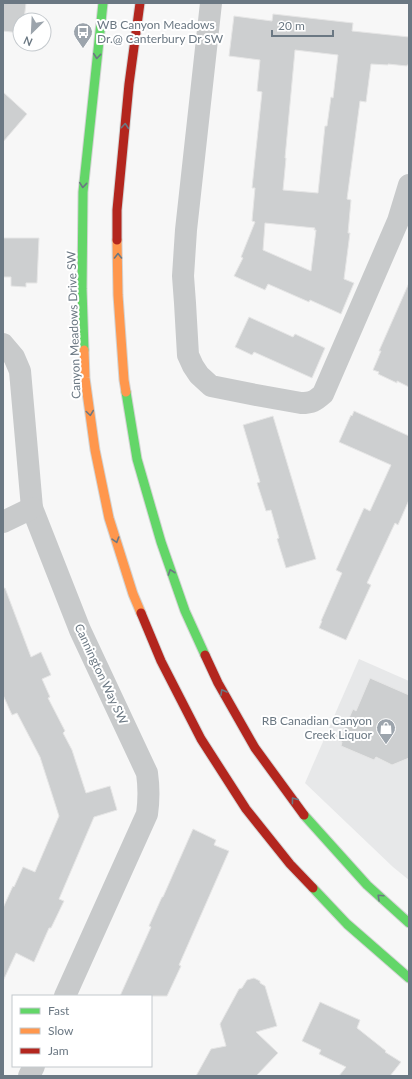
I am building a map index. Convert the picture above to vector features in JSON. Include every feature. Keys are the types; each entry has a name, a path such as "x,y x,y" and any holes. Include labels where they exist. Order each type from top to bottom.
{"main road":[{"name":"Canyon Meadows Drive SW","path":"103,3 83,192 82,288 85,378 96,450 109,518 133,594 162,661 201,739 246,809 290,864 347,924 409,978"},
{"path":"140,3 129,84 118,210 118,295 124,380 137,460 157,527 185,611 218,684 255,748 304,814 367,884 409,923"}],"street":[{"path":"211,3 186,230 183,276 186,303 188,355 193,366 211,386 301,403 316,401 323,394 398,221 409,184"},
{"name":"Cannington Way SW","path":"3,344 14,357 20,371 32,508 80,630 147,773 149,800 148,814 65,995"},
{"path":"3,522 32,508"},
{"path":"29,1076 34,1067"}],"shaded area":[{"path":"359,659 409,681 409,880 393,867 305,783"}],"building":[{"path":"3,3 26,3 25,12 12,12 12,32 3,31"},
{"path":"273,14 353,23 352,31 409,37 409,65 371,64 366,102 360,101 347,199 351,200 348,233 350,233 344,279 354,283 341,314 268,284 265,290 234,276 243,258 241,257 255,222 252,221 255,188 252,188 262,92 257,91 260,60 229,56 234,16 272,21","holes":["295,50 338,55 333,98 331,97 327,126 325,126 318,193 283,190","265,223 315,228 311,271 263,250"]},
{"path":"3,92 27,114 3,142"},
{"path":"3,238 39,238 37,283 26,283 26,287 11,286 11,277 3,277"},
{"path":"409,283 409,387 397,381 397,383 373,370 381,351 379,351"},
{"path":"249,317 293,337 295,334 325,348 312,378 254,352 252,355 235,347"},
{"path":"354,411 409,436 409,500 398,525 395,523 367,583 371,585 346,640 319,628 342,573 336,570 364,508 370,511 391,465 339,442"},
{"path":"273,416 316,559 286,568 277,539 279,538 271,510 266,511 257,483 260,482 243,425"},
{"path":"3,588 5,588 31,657 41,652 51,675 42,679 50,697 48,698 65,731 63,733 72,750 86,793 110,786 117,810 94,817 59,899 64,901 51,928 49,928 34,962 16,953 3,981 3,908 23,867 35,872 59,816 40,757 17,713 12,715 3,695"},
{"path":"370,678 409,695 409,758 392,765 376,757 374,760 341,746 342,742 339,741 353,709 356,711"},
{"path":"193,829 216,840 214,845 229,851 167,996 120,995 151,927 149,926"},
{"path":"254,978 265,986 277,1026 256,1032 278,1053 256,1076 196,1076 211,1049 226,1046 220,1024 239,989 242,988 247,980"},
{"path":"320,1002 360,1020 357,1028 386,1051 385,1052 401,1062 390,1076 339,1076 346,1067 319,1054 321,1050 302,1041"}],"traffic: fast":[{"path":"84,350 82,289 83,192 103,3"},
{"path":"126,392 137,459 161,542 185,611 205,655"},
{"path":"304,815 367,885 409,923"},
{"path":"313,888 347,924 409,978"}],"traffic: slow":[{"path":"117,240 118,295 126,392"},
{"path":"84,350 85,378 95,450 109,518 133,594 141,613"}],"traffic: jam":[{"path":"117,240 117,210 129,84 140,3"},
{"path":"141,613 161,661 201,739 246,809 290,864 313,888"},
{"path":"205,655 218,683 255,748 304,815"}],"place":[{"name":"WB Canyon Meadows Dr.@ Canterbury Dr SW","path":"83,49"},
{"name":"RB Canadian Canyon Creek Liquor","path":"386,745"}]}
